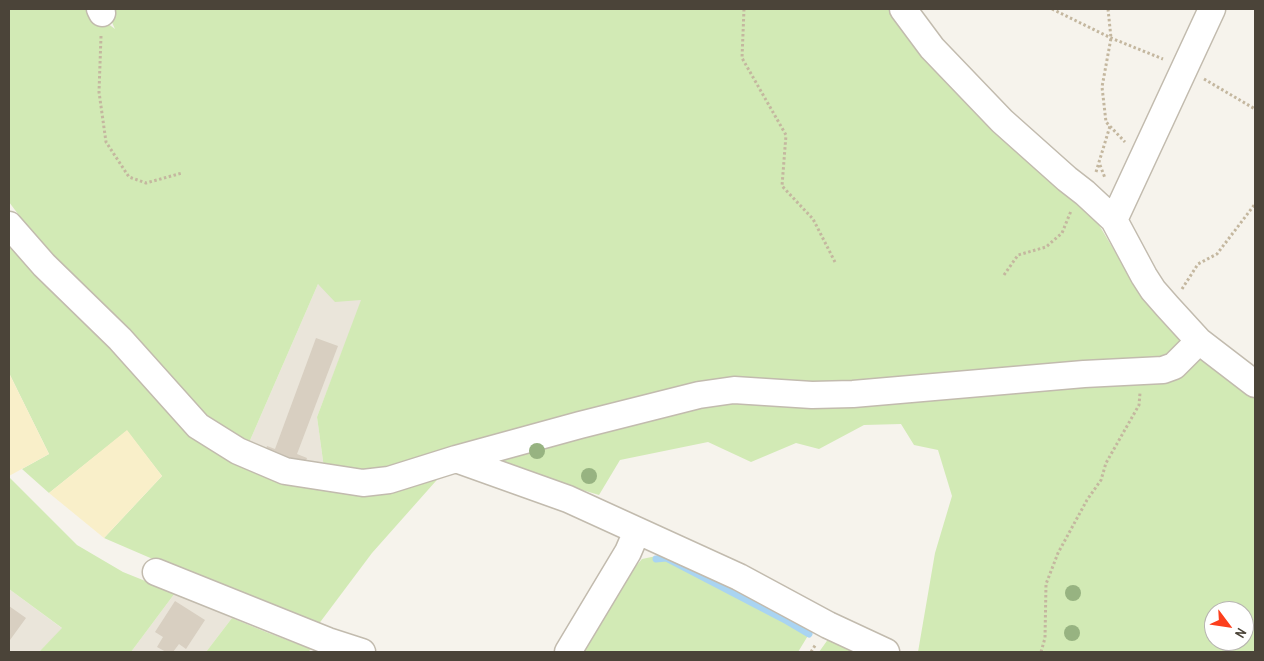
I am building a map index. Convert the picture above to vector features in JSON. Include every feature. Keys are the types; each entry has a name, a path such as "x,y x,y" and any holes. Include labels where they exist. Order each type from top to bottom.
{"street":[{"path":"903,9 932,48 968,86 1040,155 1114,220 1152,290 1167,306 1199,340 1255,384"},
{"path":"1114,220 1212,9"},
{"path":"9,225 44,265 120,339 198,426 238,451 285,471 363,483 389,480 456,459 699,395 734,390 812,395 853,394 1141,370 1164,370 1174,366 1199,340"},
{"path":"456,459 568,499 739,578 828,625 886,652"},
{"path":"568,652 628,552 638,531"},
{"path":"156,572 324,647 362,652"}],"path":[{"path":"744,9 742,58 786,135 782,186 813,219 835,262"},
{"path":"1052,9 1111,38 1184,67 1255,109"},
{"path":"1108,9 1111,38 1102,87 1106,122 1142,161"},
{"path":"101,11 99,92 106,142 129,177 146,183 182,173"},
{"path":"1004,276 1018,255 1046,247 1062,233 1069,214 1085,193 1099,164 1110,126"},
{"path":"1167,306 1185,286 1198,264 1217,254 1255,204"},
{"path":"1040,652 1044,638 1046,584 1058,552 1101,480 1106,463 1139,405 1141,370"}],"shaded area":[{"path":"318,284 362,300 317,417 324,468 248,445"},
{"path":"9,589 63,629 39,652 9,652"},
{"path":"175,593 232,618 206,652 131,652"}],"green space":[{"path":"9,9 91,9 115,29 106,9 894,9 1090,210 1138,290 1188,338 1169,362 971,380 735,384 377,477 324,468 317,417 361,300 335,302 318,284 248,445 206,425 66,278 9,202"},
{"path":"9,242 277,479 443,473 372,553 315,629 104,538 162,476 127,431 49,493 22,469 49,454 9,373"},
{"path":"1201,349 1255,393 1255,652 918,652 935,553 952,496 938,450 914,445 901,424 864,425 819,449 796,443 751,462 708,442 620,460 599,495 493,463 505,452 735,397 1084,378"},
{"path":"9,477 77,545 123,572 175,593 131,652 39,652 62,628 9,589"},
{"path":"671,553 809,634 798,652 583,652 619,586 642,559"},
{"path":"232,618 311,649 308,652 206,652"},
{"path":"829,638 860,652 819,652"}],"sand":[{"path":"9,373 49,454 9,476"},
{"path":"127,430 162,476 104,538 49,493"}],"building":[{"path":"316,338 338,346 297,454 307,458 303,470 264,456 267,446 275,449"},
{"path":"175,601 205,620 186,649 179,644 173,652 166,652 157,647 163,637 155,632"},
{"path":"9,606 26,618 10,640 9,638"}],"waterway":[{"path":"656,559 666,558 809,634"}]}
